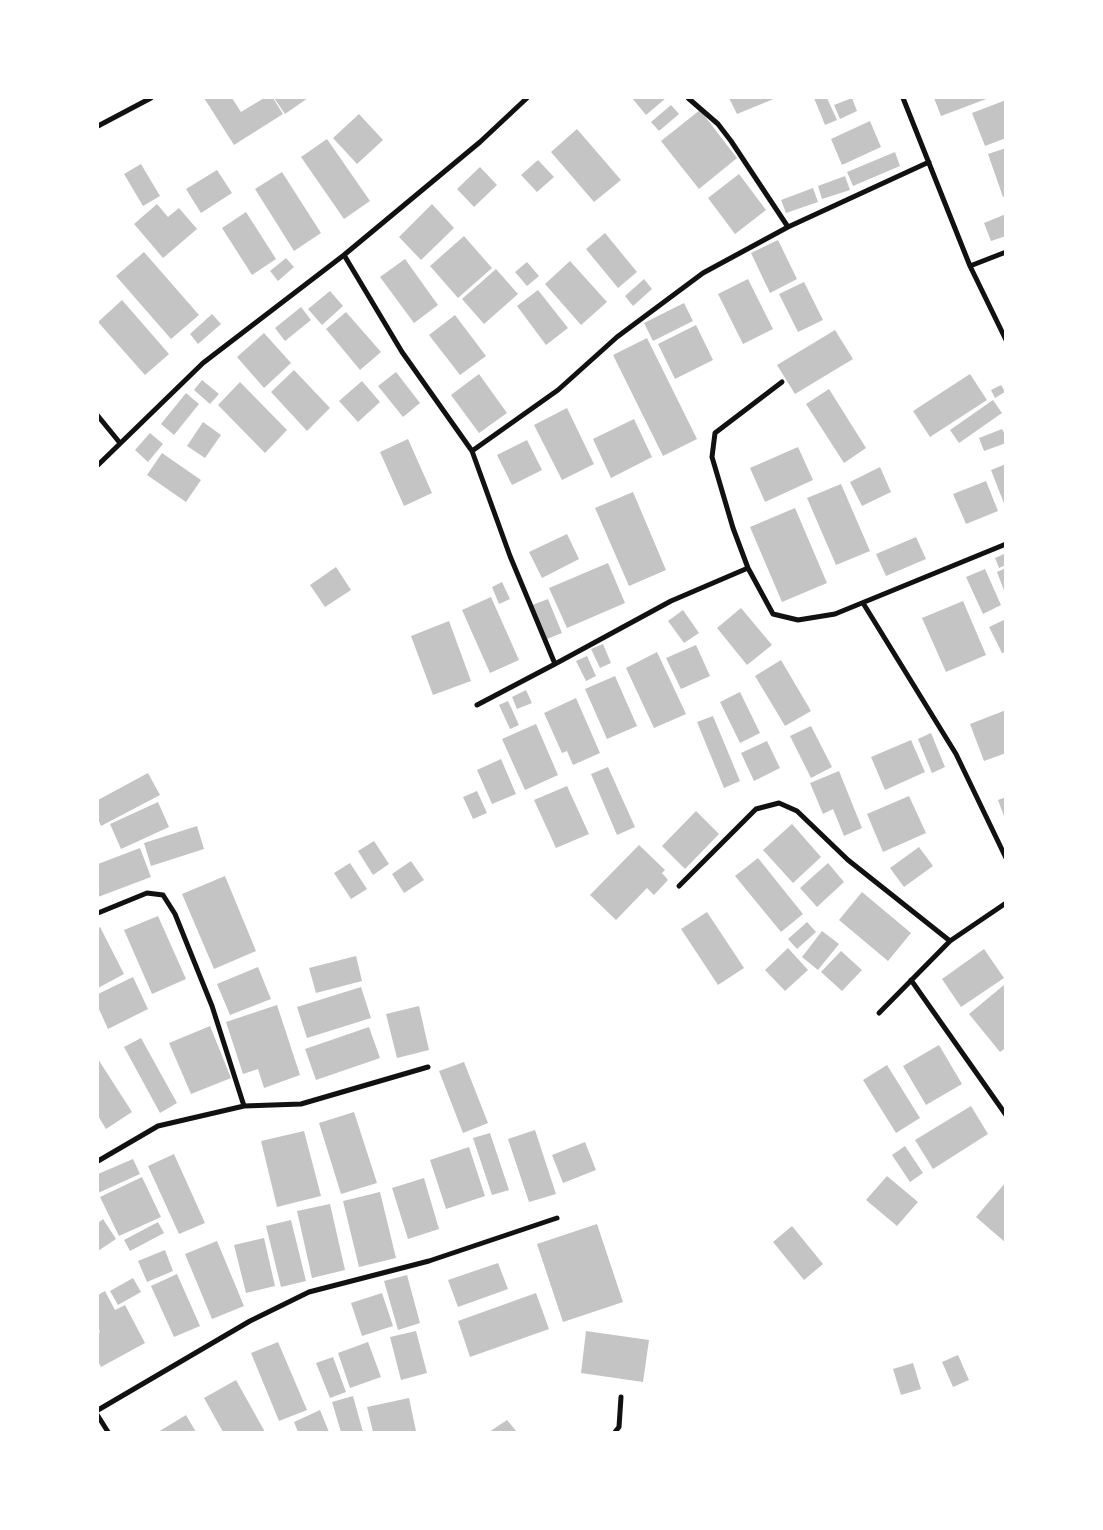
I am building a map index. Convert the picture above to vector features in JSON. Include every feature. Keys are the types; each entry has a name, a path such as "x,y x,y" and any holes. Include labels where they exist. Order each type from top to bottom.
{"street":[{"path":"98,126 151,98"},
{"path":"98,465 203,363 344,255 480,142 527,98"},
{"path":"688,98 718,124 788,227"},
{"path":"903,98 970,266 1006,340"},
{"path":"472,451 558,390 617,338 703,274 788,227 929,162"},
{"path":"970,266 1006,252"},
{"path":"344,255 402,352 472,451 510,556 555,664"},
{"path":"782,382 715,433 712,456 733,528 748,568 773,614 798,620 835,614 1006,544"},
{"path":"98,416 120,443"},
{"path":"477,705 671,601 748,568"},
{"path":"863,603 956,754 1006,858"},
{"path":"679,886 756,809 779,803 797,811 848,860 950,942"},
{"path":"98,913 147,893 163,895 175,914 212,1006 244,1106"},
{"path":"879,1013 950,942 1006,903"},
{"path":"911,980 1006,1115"},
{"path":"98,1161 158,1126 244,1106 302,1104 428,1067"},
{"path":"98,1410 250,1320 309,1292 430,1261 558,1218"},
{"path":"615,1432 619,1427 621,1397"},
{"path":"98,1416 108,1432"}],"building":[{"path":"204,98 232,98 241,112 264,98 273,98 283,114 234,145"},
{"path":"274,98 308,98 285,114"},
{"path":"632,98 666,98 646,115"},
{"path":"729,98 776,98 737,114"},
{"path":"814,98 827,98 837,120 825,125"},
{"path":"852,98 857,111 840,119 834,105"},
{"path":"934,98 989,98 941,116"},
{"path":"1006,100 1006,138 985,146 972,113"},
{"path":"671,105 679,114 659,131 651,122"},
{"path":"700,110 737,158 699,189 661,141"},
{"path":"359,114 383,140 357,164 333,138"},
{"path":"870,121 881,147 842,165 831,139"},
{"path":"577,129 621,180 594,202 551,152"},
{"path":"327,139 370,201 344,219 301,157"},
{"path":"1006,148 1006,196 1003,197 988,154"},
{"path":"895,152 900,166 853,186 847,172"},
{"path":"538,160 554,177 537,192 521,175"},
{"path":"141,164 160,196 143,206 124,174"},
{"path":"480,167 497,185 474,207 457,189"},
{"path":"217,170 232,193 201,213 186,189"},
{"path":"282,172 321,233 294,251 255,189"},
{"path":"739,174 766,210 735,234 708,198"},
{"path":"845,176 850,190 822,199 818,186"},
{"path":"813,188 818,202 786,213 781,200"},
{"path":"157,204 168,217 179,208 197,229 163,258 134,224"},
{"path":"432,204 454,228 421,260 399,237"},
{"path":"246,212 276,259 252,275 222,228"},
{"path":"1006,214 1006,236 991,241 984,223"},
{"path":"605,233 637,272 618,288 586,249"},
{"path":"464,236 492,268 458,298 430,266"},
{"path":"778,240 797,279 770,293 751,253"},
{"path":"144,252 199,315 171,339 116,276"},
{"path":"286,258 294,267 278,281 270,271"},
{"path":"405,259 438,305 414,323 380,277"},
{"path":"570,261 607,302 581,325 545,284"},
{"path":"527,262 539,276 527,286 515,272"},
{"path":"496,269 518,294 484,324 462,299"},
{"path":"644,279 652,289 633,306 625,296"},
{"path":"748,279 773,329 743,344 718,294"},
{"path":"804,282 823,320 798,332 779,294"},
{"path":"538,290 568,328 546,345 517,306"},
{"path":"330,291 343,306 322,325 308,309"},
{"path":"122,300 169,354 145,375 98,322"},
{"path":"684,303 693,321 653,341 644,323"},
{"path":"301,307 311,320 285,341 275,328"},
{"path":"346,312 381,352 360,370 326,329"},
{"path":"212,314 221,324 198,344 190,334"},
{"path":"455,315 486,356 460,375 429,335"},
{"path":"696,325 713,360 675,379 658,344"},
{"path":"835,330 853,359 795,394 777,365"},
{"path":"264,333 291,363 264,388 237,357"},
{"path":"647,338 697,439 663,456 613,355"},
{"path":"294,370 330,408 307,431 271,392"},
{"path":"396,372 420,403 403,417 378,386"},
{"path":"479,374 507,413 479,433 451,395"},
{"path":"970,374 987,400 930,437 913,411"},
{"path":"202,380 219,394 210,404 194,390"},
{"path":"362,381 380,402 358,422 339,401"},
{"path":"240,382 287,430 265,453 218,405"},
{"path":"1001,385 1005,392 995,398 991,390"},
{"path":"829,389 866,448 844,463 806,404"},
{"path":"186,393 199,404 174,435 161,424"},
{"path":"993,400 1002,413 959,443 950,430"},
{"path":"567,408 594,464 562,480 534,425"},
{"path":"634,419 652,457 611,478 593,439"},
{"path":"203,422 221,435 205,458 187,446"},
{"path":"1002,429 1006,436 1006,443 984,451 979,438"},
{"path":"150,433 163,444 148,462 135,450"},
{"path":"408,439 432,493 404,506 380,452"},
{"path":"527,440 542,470 512,485 497,455"},
{"path":"798,447 813,480 765,502 750,468"},
{"path":"162,453 201,480 186,502 147,475"},
{"path":"1006,464 1006,506 1005,506 991,470"},
{"path":"880,467 891,492 862,506 850,482"},
{"path":"986,481 998,511 966,524 953,494"},
{"path":"841,484 870,551 836,565 807,498"},
{"path":"633,492 666,570 629,586 595,508"},
{"path":"795,508 827,583 782,602 750,527"},
{"path":"567,534 579,559 542,578 529,552"},
{"path":"916,537 926,559 886,576 876,554"},
{"path":"1006,553 1006,565 999,568 995,558"},
{"path":"608,563 625,603 567,628 549,588"},
{"path":"336,567 351,590 325,607 310,585"},
{"path":"1006,568 1006,593 1005,593 997,572"},
{"path":"985,569 1001,605 983,614 966,577"},
{"path":"502,582 510,599 499,604 492,587"},
{"path":"491,597 519,660 490,673 462,610"},
{"path":"548,599 562,633 547,639 532,605"},
{"path":"963,601 986,655 946,672 922,618"},
{"path":"741,608 772,645 747,665 717,628"},
{"path":"683,610 699,633 684,643 668,621"},
{"path":"1006,619 1006,652 1002,653 989,627"},
{"path":"449,621 471,681 433,695 411,636"},
{"path":"603,644 611,663 600,668 591,649"},
{"path":"696,645 710,676 681,689 666,658"},
{"path":"657,652 686,714 654,728 626,668"},
{"path":"587,656 596,676 586,681 576,661"},
{"path":"781,660 811,711 785,726 755,676"},
{"path":"615,676 637,726 607,739 585,689"},
{"path":"526,690 532,703 517,709 512,697"},
{"path":"740,692 760,733 740,743 720,702"},
{"path":"576,698 600,753 573,765 567,751 562,753 544,713"},
{"path":"508,701 519,725 510,729 499,705"},
{"path":"1006,710 1006,753 984,761 970,724"},
{"path":"713,716 740,781 724,788 697,722"},
{"path":"536,724 558,775 525,790 502,739"},
{"path":"811,726 832,767 811,778 790,736"},
{"path":"931,733 945,767 932,773 918,739"},
{"path":"911,740 925,772 885,790 871,757"},
{"path":"767,741 780,768 754,781 741,753"},
{"path":"501,759 516,794 492,804 477,770"},
{"path":"608,767 635,827 617,835 591,774"},
{"path":"839,771 862,828 844,836 833,809 823,814 810,783"},
{"path":"148,773 160,795 101,826 98,819 98,800"},
{"path":"567,786 589,834 556,848 534,800"},
{"path":"477,791 487,813 473,819 463,797"},
{"path":"909,796 926,833 883,852 867,814"},
{"path":"1006,797 1006,819 1005,819 998,800"},
{"path":"158,802 169,827 121,849 110,824"},
{"path":"696,811 719,834 685,869 662,846"},
{"path":"792,824 821,857 793,883 763,850"},
{"path":"197,826 204,849 151,866 144,843"},
{"path":"374,841 389,864 373,875 358,851"},
{"path":"639,845 665,870 662,873 668,880 654,895 647,888 616,920 590,895"},
{"path":"919,847 933,866 904,887 890,868"},
{"path":"140,848 151,877 98,897 98,864"},
{"path":"758,858 803,914 781,932 735,876"},
{"path":"411,861 424,880 404,893 392,874"},
{"path":"350,863 367,889 351,899 334,873"},
{"path":"828,863 844,882 817,907 800,888"},
{"path":"225,876 256,951 214,969 182,894"},
{"path":"862,892 911,933 888,961 839,920"},
{"path":"707,912 744,968 718,985 681,929"},
{"path":"158,916 186,979 152,994 124,930"},
{"path":"807,922 816,932 797,949 788,939"},
{"path":"100,927 124,974 98,988 98,928"},
{"path":"822,931 839,944 818,970 802,957"},
{"path":"788,948 808,970 785,991 765,970"},
{"path":"984,949 1004,978 961,1007 942,979"},
{"path":"841,951 862,970 842,991 821,972"},
{"path":"356,956 362,981 316,993 309,968"},
{"path":"258,967 271,999 230,1015 217,984"},
{"path":"133,977 148,1009 108,1029 98,1007 98,994"},
{"path":"1004,985 1006,1048 1000,1052 969,1014"},
{"path":"361,987 371,1018 307,1038 297,1007"},
{"path":"277,1005 300,1075 264,1088 258,1069 243,1074 226,1022"},
{"path":"419,1006 429,1050 397,1058 386,1014"},
{"path":"210,1026 231,1078 191,1094 169,1043"},
{"path":"369,1027 380,1058 316,1080 305,1049"},
{"path":"141,1038 177,1103 160,1113 124,1047"},
{"path":"939,1045 962,1084 926,1105 903,1066"},
{"path":"98,1059 132,1112 106,1129 98,1116"},
{"path":"464,1062 488,1123 463,1133 439,1071"},
{"path":"887,1065 920,1118 896,1133 863,1080"},
{"path":"971,1106 988,1134 933,1169 915,1140"},
{"path":"354,1112 377,1183 341,1194 319,1123"},
{"path":"535,1130 556,1194 529,1202 508,1139"},
{"path":"304,1131 321,1196 277,1207 261,1141"},
{"path":"490,1133 509,1190 492,1195 473,1138"},
{"path":"585,1142 596,1170 563,1183 552,1155"},
{"path":"905,1146 923,1173 910,1182 892,1155"},
{"path":"469,1147 485,1196 446,1209 430,1160"},
{"path":"174,1154 205,1223 179,1234 148,1166"},
{"path":"133,1159 140,1174 98,1193 98,1174"},
{"path":"887,1176 918,1202 897,1226 866,1200"},
{"path":"142,1177 161,1217 119,1236 100,1197"},
{"path":"424,1178 439,1229 408,1239 392,1188"},
{"path":"1006,1182 1006,1243 976,1217"},
{"path":"380,1192 396,1258 359,1267 343,1201"},
{"path":"330,1204 345,1270 312,1278 297,1211"},
{"path":"103,1219 116,1239 98,1251 98,1223"},
{"path":"291,1220 306,1281 281,1287 266,1226"},
{"path":"158,1222 164,1233 130,1251 124,1240"},
{"path":"597,1224 623,1302 563,1322 537,1244"},
{"path":"792,1226 823,1264 804,1280 773,1242"},
{"path":"264,1238 275,1286 246,1293 234,1245"},
{"path":"217,1241 244,1306 212,1319 185,1254"},
{"path":"165,1250 173,1271 147,1282 138,1261"},
{"path":"498,1263 508,1289 458,1307 448,1280"},
{"path":"177,1274 200,1326 174,1337 151,1286"},
{"path":"407,1275 420,1323 398,1330 384,1281"},
{"path":"133,1278 141,1292 118,1305 110,1291"},
{"path":"105,1291 115,1310 125,1305 145,1343 101,1367 98,1361 98,1333 100,1332 98,1326 98,1295"},
{"path":"382,1293 393,1326 362,1336 351,1303"},
{"path":"536,1293 549,1329 470,1357 458,1321"},
{"path":"416,1331 427,1373 401,1380 390,1337"},
{"path":"586,1331 649,1340 643,1382 581,1373"},
{"path":"278,1342 307,1410 279,1421 251,1353"},
{"path":"368,1342 381,1377 350,1388 338,1353"},
{"path":"958,1355 969,1380 953,1387 942,1362"},
{"path":"333,1357 346,1392 330,1398 316,1363"},
{"path":"913,1363 921,1389 901,1395 893,1369"},
{"path":"236,1380 265,1432 223,1432 204,1398"},
{"path":"353,1396 363,1432 341,1432 332,1402"},
{"path":"409,1398 416,1431 373,1432 367,1407"},
{"path":"320,1410 329,1432 298,1432 294,1422"},
{"path":"186,1415 196,1432 158,1432"},
{"path":"507,1420 517,1432 489,1432"}]}
